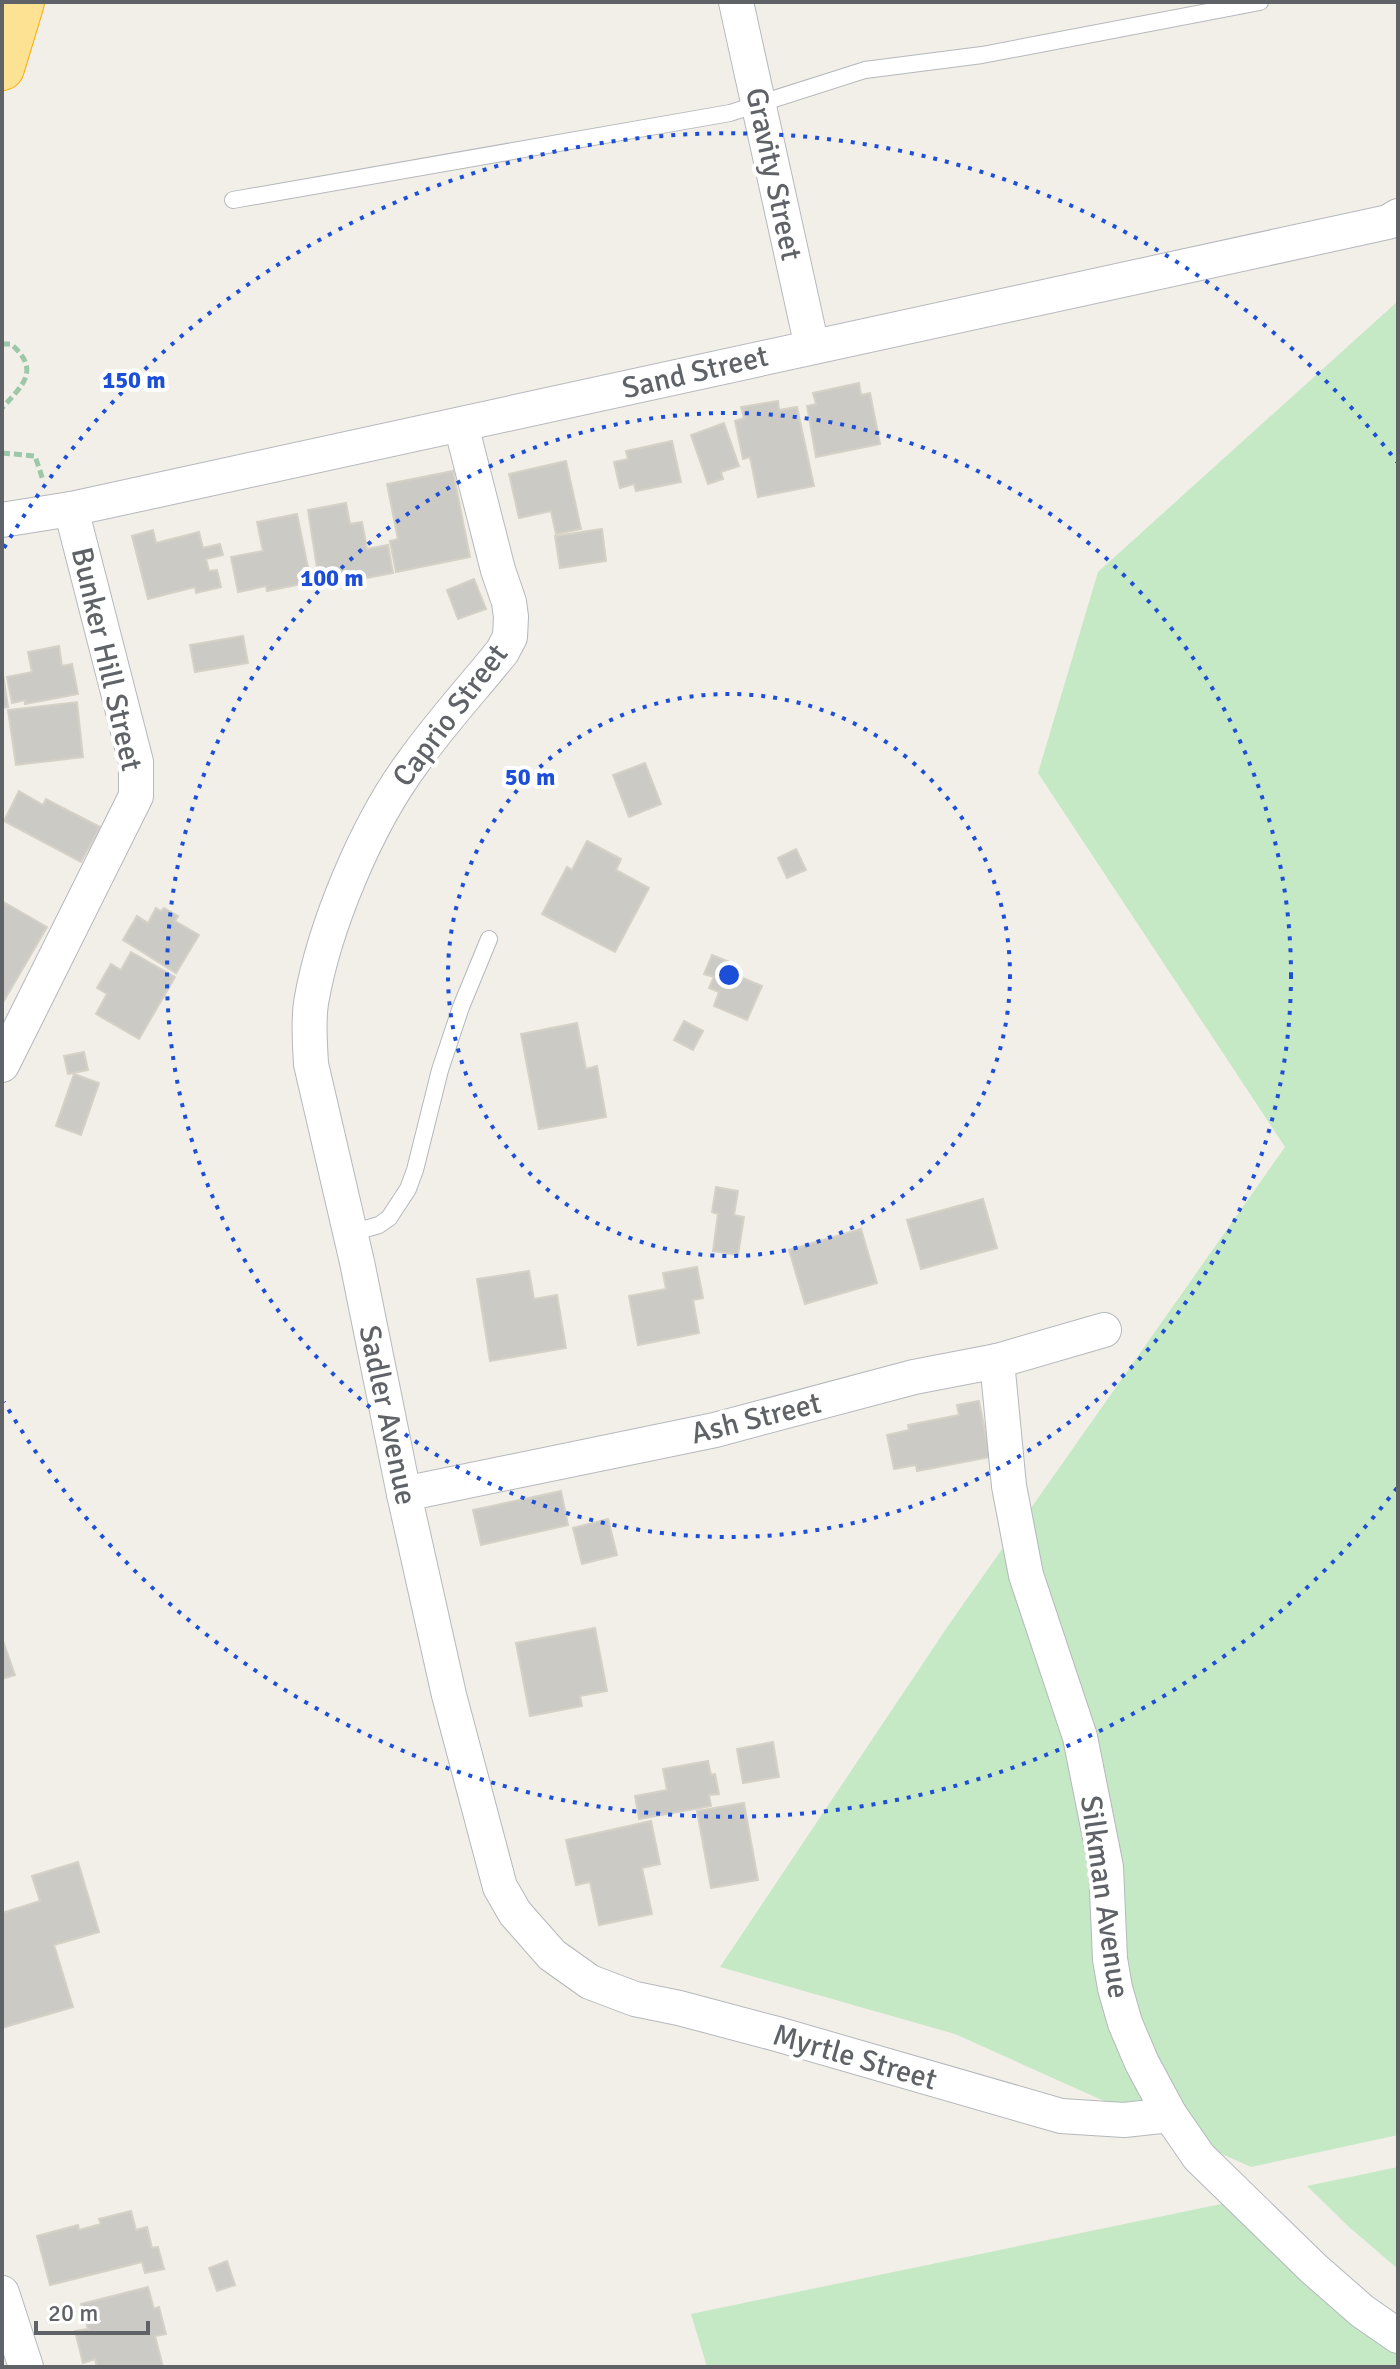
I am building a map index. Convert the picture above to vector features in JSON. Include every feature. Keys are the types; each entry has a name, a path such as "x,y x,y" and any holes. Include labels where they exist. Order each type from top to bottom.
{"highway":[{"path":"2,68 22,2"}],"street":[{"name":"Gravity Street","path":"736,2 812,347"},
{"name":"Sand Street","path":"2,520 71,509 461,425 1393,219"},
{"name":"Caprio Street","path":"357,860 381,811 412,762 502,652 510,637 509,602 461,425"},
{"name":"Bunker Hill Street","path":"2,1065 136,796 136,762 71,509"},
{"name":"Sadler Avenue","path":"357,860 321,956 311,1005 311,1064 351,1233 449,1695 500,1887 523,1923 552,1955"},
{"name":"Ash Street","path":"404,1494 715,1430 914,1377 997,1361 1104,1330"},
{"name":"Silkman Avenue","path":"997,1361 1009,1486 1026,1575 1080,1737 1106,1867 1110,1959 1115,1988 1136,2050 1170,2115 1199,2157 1362,2311 1398,2336"},
{"name":"Myrtle Street","path":"552,1955 590,1982 635,1999 777,2034 1061,2116 1124,2120 1170,2115"},
{"path":"2,2293 26,2367"}],"lane":[{"path":"233,200 730,113 865,70 982,55 1260,2"},
{"path":"351,1233 379,1225 389,1218 408,1189 444,1057 489,939"}],"path":[{"path":"2,344 11,344 23,355 27,368 24,384 2,408"},
{"path":"2,453 35,456 44,481"}],"green space":[{"path":"1398,301 1398,2135 1251,2167 955,2034 720,1967 948,1626 1285,1147 1038,773 1098,572"},
{"path":"1398,2167 1398,2269 1307,2186"},
{"path":"1226,2203 1370,2333 1398,2353 1398,2367 707,2367 691,2314"}],"building":[{"path":"859,383 861,395 870,393 880,444 816,457 807,406 816,404 813,393"},
{"path":"778,401 779,410 797,407 814,486 758,497 750,457 743,459 735,421 744,418 741,407"},
{"path":"724,423 739,466 721,472 723,479 708,484 691,435"},
{"path":"672,441 681,482 636,491 634,484 620,488 614,462 628,459 626,451"},
{"path":"566,461 581,529 556,534 551,511 519,518 509,474"},
{"path":"453,471 470,557 396,572 390,541 398,539 387,484"},
{"path":"346,503 350,524 362,522 367,549 388,545 393,573 320,587 308,510"},
{"path":"297,514 311,582 267,591 266,586 238,592 231,557 263,551 257,522"},
{"path":"602,529 606,561 560,568 555,536"},
{"path":"153,530 156,543 199,532 203,548 220,544 223,555 206,559 209,571 217,570 221,587 196,593 195,587 148,599 132,536"},
{"path":"474,579 486,609 458,619 447,590"},
{"path":"243,636 248,663 195,672 190,645"},
{"path":"59,646 62,666 72,664 78,694 25,704 25,700 12,703 7,677 32,672 28,652"},
{"path":"2,668 8,707 2,708"},
{"path":"77,702 83,757 16,765 8,710"},
{"path":"645,763 661,804 629,817 613,775"},
{"path":"19,791 43,805 46,799 100,827 81,862 4,821"},
{"path":"587,841 621,859 616,870 649,888 615,952 542,914 567,867 572,870"},
{"path":"796,849 806,870 787,878 778,858"},
{"path":"2,901 47,927 2,1004"},
{"path":"156,908 161,911 164,908 178,916 175,921 199,935 176,973 123,940 137,916 148,923"},
{"path":"131,952 175,977 139,1039 96,1014 107,994 97,988 111,964 121,970"},
{"path":"712,955 732,963 729,972 762,986 747,1020 714,1006 719,992 709,988 714,977 704,974"},
{"path":"684,1021 703,1031 693,1050 674,1040"},
{"path":"577,1023 586,1069 597,1066 606,1117 539,1129 521,1034"},
{"path":"84,1052 88,1070 68,1074 64,1056"},
{"path":"74,1074 99,1083 81,1135 56,1126"},
{"path":"716,1187 738,1191 734,1215 744,1217 738,1255 713,1251 718,1214 712,1212"},
{"path":"983,1199 997,1248 921,1269 907,1220"},
{"path":"861,1229 877,1283 805,1304 789,1250"},
{"path":"697,1267 703,1298 693,1300 699,1333 638,1345 629,1296 666,1289 663,1273"},
{"path":"529,1271 534,1299 557,1295 566,1348 490,1361 477,1279"},
{"path":"979,1401 990,1457 917,1471 916,1465 894,1469 887,1435 909,1430 908,1425 959,1415 957,1405"},
{"path":"561,1491 568,1525 481,1545 473,1510"},
{"path":"608,1519 617,1555 582,1564 573,1528"},
{"path":"595,1628 607,1691 580,1696 582,1706 530,1716 516,1643"},
{"path":"2,1638 15,1675 2,1679"},
{"path":"773,1742 779,1777 743,1783 737,1749"},
{"path":"708,1761 711,1775 715,1774 719,1794 709,1795 711,1806 639,1819 635,1796 667,1790 663,1769"},
{"path":"744,1803 758,1880 711,1888 697,1811"},
{"path":"651,1821 660,1864 642,1868 652,1914 599,1925 590,1882 576,1885 566,1840"},
{"path":"78,1862 99,1932 54,1945 73,2007 2,2028 2,1913 40,1901 32,1876"},
{"path":"131,2211 136,2230 147,2227 152,2248 158,2247 164,2269 145,2273 142,2262 50,2285 37,2236 78,2225 79,2230 101,2224 99,2219"},
{"path":"227,2261 235,2285 217,2291 209,2268"},
{"path":"148,2287 154,2309 159,2307 166,2334 155,2336 163,2367 97,2367 95,2359 83,2363 75,2331 88,2329 81,2304"}]}
